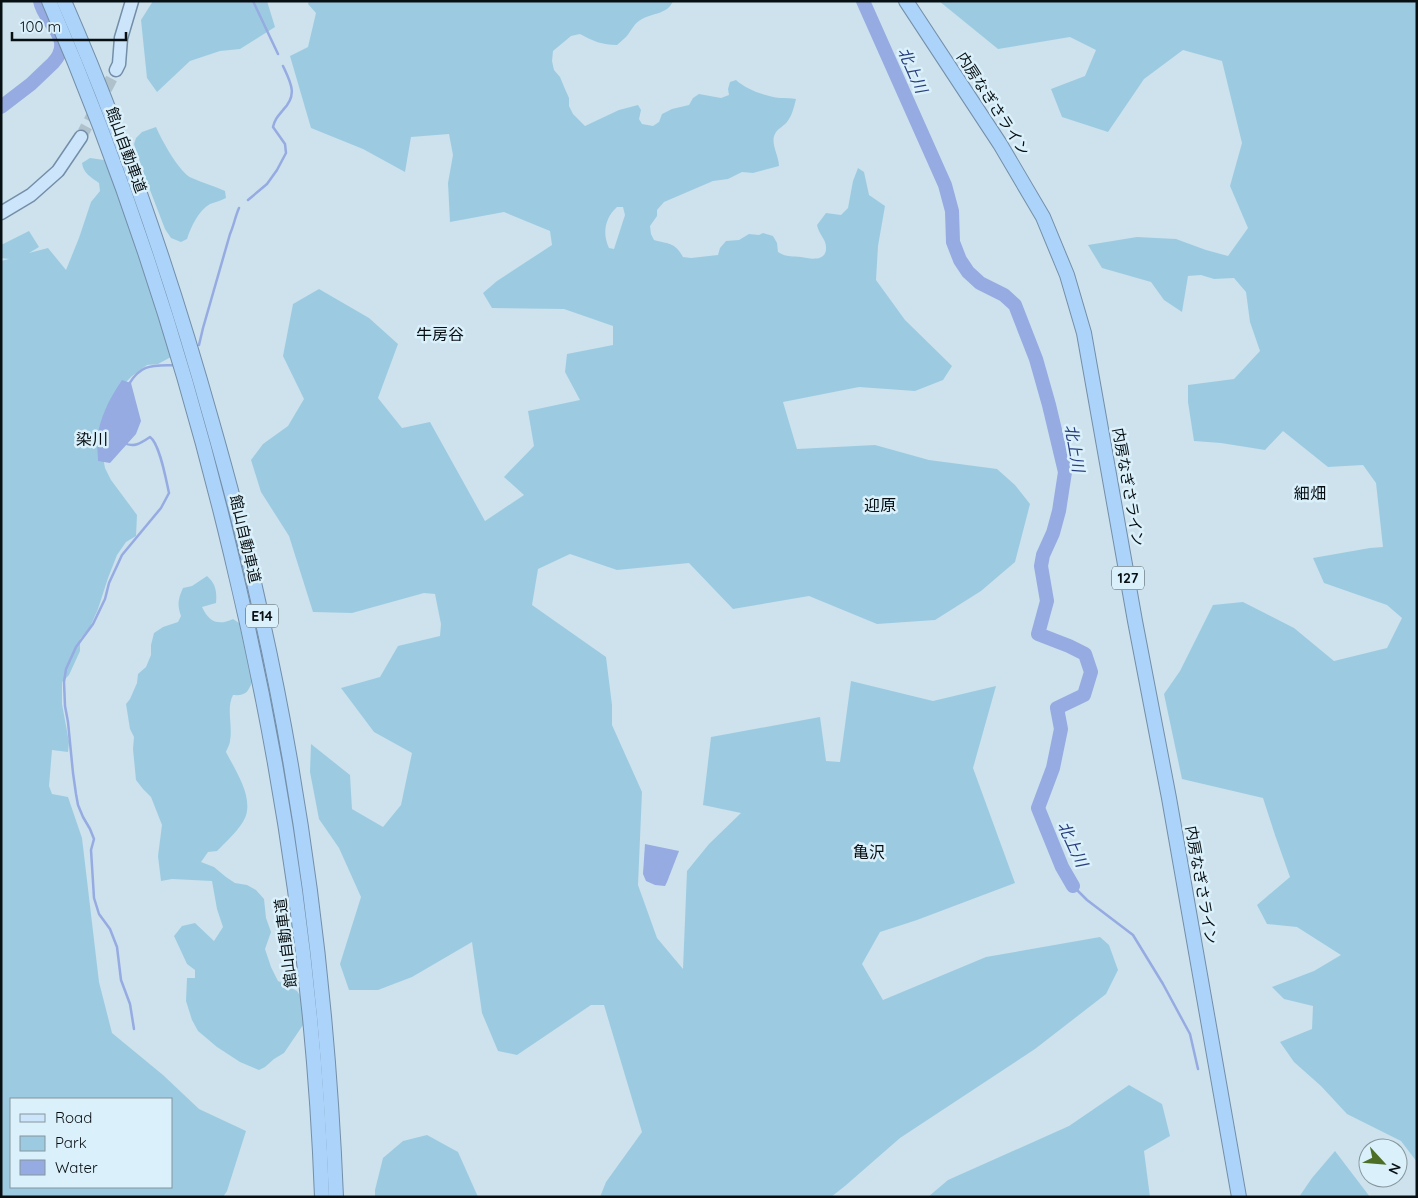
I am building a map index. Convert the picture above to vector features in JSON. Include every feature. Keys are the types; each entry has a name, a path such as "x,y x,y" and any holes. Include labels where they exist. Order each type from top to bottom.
{"highway":[{"name":"館山自動車道","path":"49,1 75,62 133,216 179,358 217,493 246,616 273,745 294,876 309,1002 320,1132 322,1197"},
{"name":"館山自動車道","path":"64,1 89,57 147,213 192,351 231,490 261,614 287,745 308,874 323,1001 334,1130 336,1197"},
{"name":"内房なぎさライン","path":"906,1 1000,144 1043,217 1067,275 1084,333 1135,621 1169,798 1238,1197"}],"main road":[{"path":"116,70 119,64 121,38 132,1"},
{"path":"1,213 31,195 58,171 81,137"}],"green space":[{"path":"153,1 267,1 275,27 240,49 220,51 190,61 157,92 147,78 141,20"},
{"path":"309,1 673,1 664,11 639,21 617,45 598,42 580,34 571,36 553,51 552,61 554,70 560,77 569,98 569,106 573,114 585,126 619,110 638,105 641,110 639,119 642,124 653,126 659,122 662,114 672,109 689,105 693,98 699,94 721,98 729,95 730,82 736,80 745,87 762,94 796,99 789,120 775,134 774,145 779,166 753,173 742,172 728,179 713,181 664,202 657,210 657,216 650,226 654,240 671,244 683,257 691,258 718,255 720,248 726,241 739,240 749,234 759,235 763,233 773,236 777,243 778,252 783,255 809,258 821,257 826,252 826,244 817,225 826,213 841,215 848,208 853,181 858,168 864,172 869,195 885,206 878,246 876,280 905,320 952,366 943,380 915,391 859,387 783,402 797,449 875,445 929,460 997,469 1015,485 1030,504 1015,562 981,591 935,620 877,624 809,596 733,609 689,563 617,570 570,554 538,569 532,605 606,657 612,705 612,725 642,792 638,885 657,938 683,969 687,871 709,844 741,813 703,805 711,737 820,717 826,761 840,762 851,681 933,701 996,686 973,768 1015,883 880,932 862,964 883,1000 986,957 1100,937 1109,945 1118,970 1106,994 1035,1049 900,1138 831,1197 600,1197 606,1182 642,1132 604,1005 591,1005 517,1055 498,1051 482,1013 472,942 412,977 378,990 349,990 340,964 361,897 339,848 319,819 310,772 311,744 350,775 352,809 383,827 401,805 412,753 374,732 341,688 380,677 398,646 440,636 441,624 435,594 424,593 352,613 313,612 289,536 261,492 251,460 263,444 288,426 304,399 283,356 293,304 319,289 369,318 398,344 378,398 402,428 430,422 485,521 524,495 504,477 534,446 528,411 580,400 565,372 567,354 613,345 613,326 564,309 492,308 483,293 497,281 552,245 550,231 504,212 450,222 448,183 453,155 449,134 411,137 405,172 363,149 311,128 290,56 308,47 316,13 308,4","holes":["617,207 623,207 625,215 614,249 609,248 605,231 607,221"]},
{"path":"939,1 1417,1 1417,1162 1408,1150 1408,1138 1395,1138 1347,1114 1321,1086 1294,1062 1280,1042 1312,1029 1313,1006 1284,999 1272,987 1314,971 1341,955 1297,927 1267,924 1257,905 1290,877 1263,798 1182,779 1164,694 1180,671 1213,605 1243,602 1294,628 1334,661 1387,648 1402,618 1387,605 1324,583 1313,558 1383,547 1376,483 1363,465 1328,467 1283,431 1265,450 1194,441 1188,402 1188,385 1234,379 1260,351 1250,322 1246,292 1234,278 1214,279 1201,275 1188,276 1182,312 1164,300 1151,282 1102,268 1088,245 1137,237 1176,239 1228,256 1248,228 1230,186 1242,143 1222,61 1183,50 1144,79 1108,132 1062,117 1051,89 1085,76 1096,50 1070,37 998,49"},
{"path":"156,127 171,156 187,175 225,191 226,198 206,207 193,224 187,239 181,242 171,238 165,229 134,144 136,138 142,132"},
{"path":"90,158 104,160 119,196 171,357 158,364 147,365 120,388 103,457 105,468 111,480 137,515 136,536 126,542 117,555 98,609 90,627 80,639 80,651 69,675 62,682 62,704 69,742 68,752 52,750 49,786 52,794 68,797 82,838 99,982 112,1033 163,1075 199,1109 246,1131 227,1191 223,1197 1,1197 1,261 9,259 1,258 1,245 29,231 39,247 29,253 48,248 66,270 91,202 100,191 99,183 83,167 82,163"},
{"path":"207,576 215,588 216,603 202,607 208,616 215,621 223,622 233,619 239,623 252,682 246,693 233,695 231,700 231,735 230,744 226,752 245,793 247,810 245,818 236,831 217,851 208,852 201,862 214,867 235,883 247,885 256,890 264,899 266,918 271,932 265,949 271,967 278,981 297,991 303,1000 303,1025 284,1053 259,1070 240,1062 217,1047 198,1031 192,1020 186,1001 187,978 195,978 195,970 187,964 174,936 182,926 195,923 214,941 223,927 217,909 212,881 172,879 161,881 158,856 162,825 151,797 136,780 133,749 134,737 130,729 126,704 137,683 138,674 146,667 151,655 154,633 163,627 178,622 181,616 179,602 183,588 192,586"},
{"path":"1129,1085 1162,1104 1170,1136 1144,1151 1150,1197 928,1197 948,1180 1069,1126"},
{"path":"427,1135 458,1152 478,1197 375,1197 383,1158 403,1141"},
{"path":"1335,1151 1358,1181 1358,1188 1363,1188 1370,1197 1299,1197"}],"water":[{"path":"122,380 131,383 141,421 136,434 110,463 98,461 97,441 102,417"},
{"path":"645,844 679,851 665,886 655,885 646,881 643,874"}],"waterway":[{"name":"染川","path":"1,107 31,84 53,63 59,54 60,38 40,1"},
{"path":"253,1 278,54"},
{"name":"北上川","path":"863,1 945,185 952,211 953,242 960,260 968,272 980,283 1004,295 1015,305 1036,359 1065,472 1059,511 1053,533 1043,555 1041,566 1047,601 1038,634 1085,654 1091,672 1084,695 1057,708 1061,729 1053,768 1038,808 1062,867 1073,886"},
{"path":"248,200 267,184 286,153 285,144 273,127 277,118 288,105 292,94 292,89 283,66"},
{"path":"199,345 239,208"},
{"path":"129,384 144,369 154,366 176,365"},
{"path":"124,443 134,445 150,437 154,441 162,463 169,493 161,508 122,555 93,624 76,647 66,669 64,682 65,706 78,805 94,839 91,850 94,898 99,914 110,929 117,947 121,980 130,1004 134,1029"},
{"path":"1073,886 1087,900 1133,935 1163,984 1190,1034 1198,1069"}],"tunnel":[{"path":"81,137 116,70"}],"district":[{"name":"牛房谷","path":"440,334"},
{"name":"染川","path":"92,439"},
{"name":"細畑","path":"1310,493"},
{"name":"迎原","path":"880,505"},
{"name":"亀沢","path":"869,852"}]}
